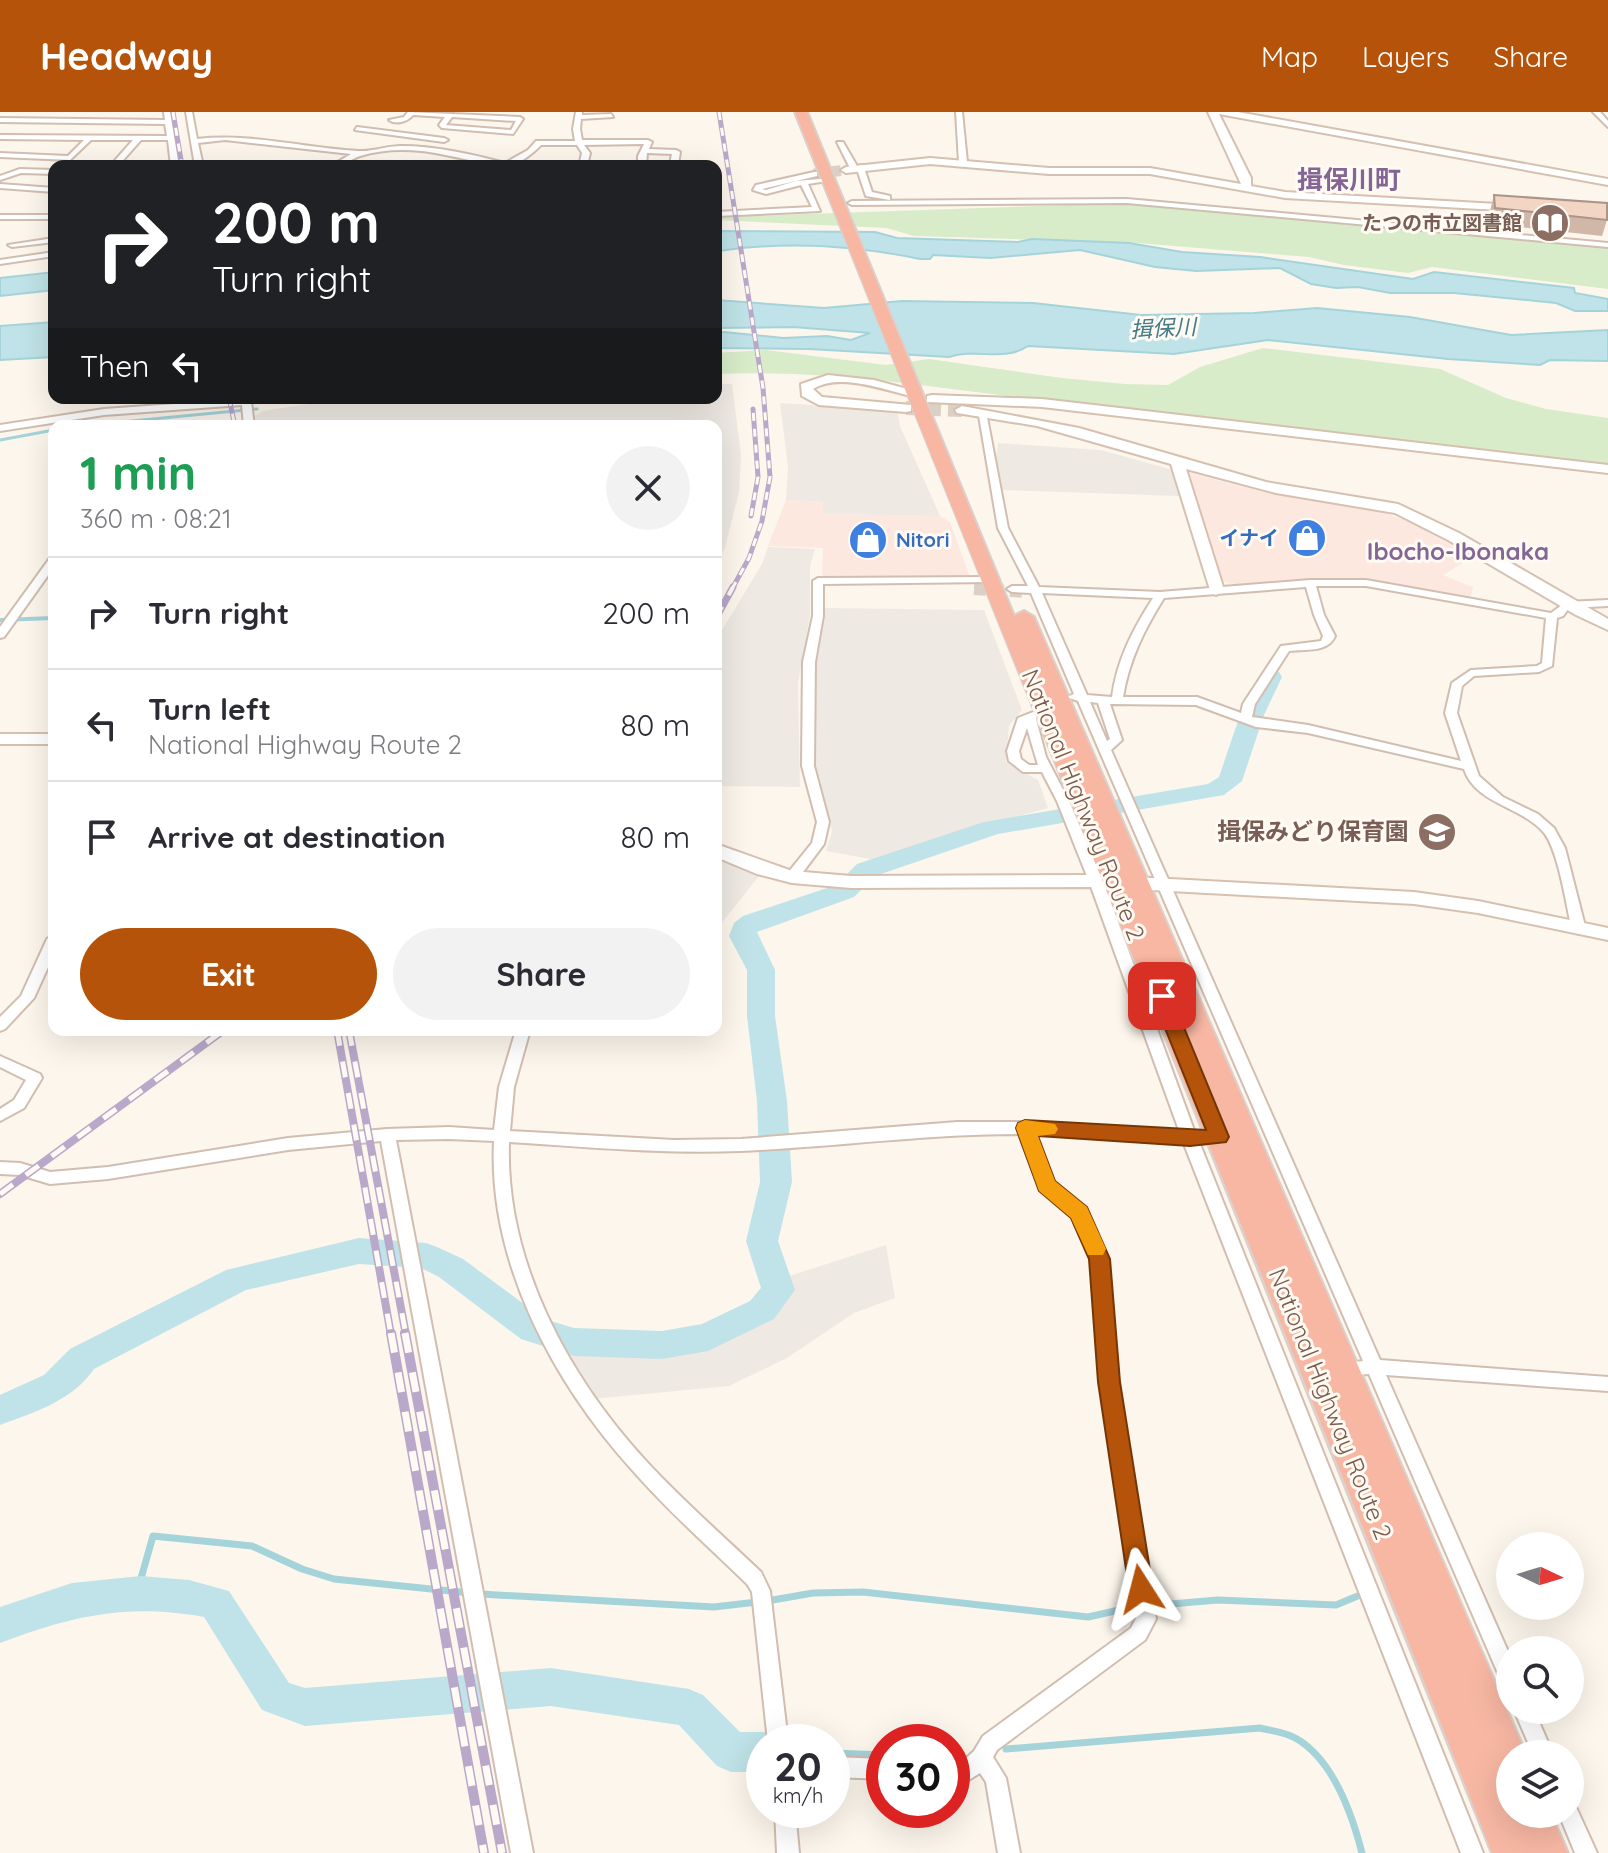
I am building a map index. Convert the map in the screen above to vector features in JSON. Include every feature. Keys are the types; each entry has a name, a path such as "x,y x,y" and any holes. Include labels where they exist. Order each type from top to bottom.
{"highway":[{"name":"National Highway Route 2","path":"801,112 829,180 849,208"},
{"name":"National Highway Route 2","path":"813,112 918,394 981,584 1054,706"},
{"name":"National Highway Route 2","path":"918,394 1012,589 1054,706 1096,809 1343,1369 1501,1740"},
{"name":"National Highway Route 2","path":"1128,884 1204,1138 1320,1376 1512,1853"},
{"path":"1538,1828 1548,1853"}],"street":[{"path":"167,112 174,160"},
{"path":"189,112 198,160"},
{"path":"959,112 963,162"},
{"path":"1213,112 1248,183 1243,189"},
{"path":"1222,112 1608,182"},
{"path":"1596,112 1608,125"},
{"path":"392,120 406,119 412,113 449,116 497,114 520,119 513,132 507,132 444,127 442,125 449,116"},
{"path":"584,160 586,153 578,142 575,129 578,114 611,118"},
{"path":"0,120 168,122"},
{"path":"357,129 444,140"},
{"path":"0,137 172,138"},
{"path":"402,149 419,137"},
{"path":"0,155 70,158 89,138"},
{"path":"119,160 139,138"},
{"path":"195,141 225,138 398,159"},
{"path":"514,160 531,152 539,143 648,142 643,160"},
{"path":"840,144 871,196 911,199 915,203"},
{"path":"348,160 362,154 402,149 485,160"},
{"path":"645,151 676,152 675,160"},
{"path":"0,164 32,163 45,158"},
{"path":"474,160 478,158"},
{"path":"853,168 910,161 963,162 1049,171 1164,172 1243,189 1314,197 1533,209"},
{"path":"0,178 20,171 48,172"},
{"path":"814,174 757,189 766,192 803,182 829,180"},
{"path":"722,214 817,209 803,182"},
{"path":"0,186 48,190"},
{"path":"849,208 915,203 1127,201 1608,245"},
{"path":"0,217 48,217"},
{"path":"0,241 12,240 12,249"},
{"path":"0,254 48,241"},
{"path":"12,249 48,247"},
{"path":"0,262 48,255"},
{"path":"918,394 819,401 807,393 806,387 809,383 830,379 918,394 1042,403 1608,469"},
{"path":"52,420 104,412 224,404"},
{"path":"135,420 191,407"},
{"path":"1069,430 1076,409"},
{"path":"962,410 1010,415 1178,464 1312,496 1397,509 1520,576 1566,605 1608,625"},
{"path":"981,412 1003,528 1035,590 1054,706 1096,809 1128,884 1375,1367 1496,1646"},
{"path":"0,428 48,421"},
{"path":"1178,464 1216,590"},
{"path":"0,635 48,568"},
{"path":"792,877 818,844 823,822 808,766 809,662 818,616 818,581 869,578 981,584"},
{"path":"1245,720 1254,695 1285,648 1326,644 1329,636 1310,583"},
{"path":"1080,595 1159,597 1310,583 1366,583 1551,616 1559,614 1566,605 1608,603"},
{"path":"1012,589 1159,597"},
{"path":"1117,701 1120,674 1128,649 1159,597"},
{"path":"1551,616 1554,628 1546,651 1548,664 1539,669 1471,673 1456,685 1451,713 1473,778 1499,800 1534,817 1549,831 1559,848 1579,930"},
{"path":"1042,768 1027,769 1015,761 1013,751 1024,718 1054,706 1103,700 1197,701 1245,720 1308,729 1471,767"},
{"path":"1103,700 1116,740 1107,747"},
{"path":"0,739 48,739"},
{"path":"722,852 764,870 792,877 851,882 1128,884 1414,898 1478,907 1608,934"},
{"path":"0,1026 27,998 48,952"},
{"path":"521,1036 508,1079 501,1137 504,1186 518,1255 547,1333 579,1391 632,1457 754,1578 761,1591 776,1724"},
{"path":"0,1061 35,1078 19,1104 0,1116"},
{"path":"0,1168 20,1169 50,1178 108,1173 288,1144 449,1133 701,1146 957,1128 1025,1128 1204,1138 1472,1853"},
{"path":"970,1768 990,1743 1138,1634 1146,1619 1109,1382 1099,1259 1080,1213 1046,1185 1025,1128"},
{"path":"387,1135 522,1853"},
{"path":"1343,1369 1375,1367 1608,1384"},
{"path":"981,1758 996,1778 1009,1853"},
{"path":"786,1828 788,1853"},
{"path":"1575,1828 1586,1853"}],"shaded area":[{"path":"722,384 732,384 741,455 739,492 722,554 722,420 253,420 253,417 263,411 309,404 722,404"},
{"path":"780,403 897,410 900,426 940,516 823,514 823,502 786,500 788,467"},
{"path":"998,443 1101,450 1173,470 1179,496 1003,490 996,458"},
{"path":"1190,473 1267,493 1384,513 1408,521 1473,557 1443,575 1473,587 1470,600 1363,580 1233,585 1223,581 1187,476"},
{"path":"786,500 823,502 823,514 940,516 950,522 970,577 822,577 823,548 768,546"},
{"path":"768,547 815,549 810,566 810,616 798,683 800,787 722,786 722,630 762,564"},
{"path":"823,608 984,610 1022,710 1009,726 1006,762 1038,780 1048,808 931,840 881,861 826,851 832,831 813,764 816,648"},
{"path":"722,861 759,876 722,922"},
{"path":"886,1245 895,1298 854,1313 787,1358 729,1386 592,1399 560,1343 634,1353 712,1343 748,1328 774,1309 782,1294 780,1279"}],"green space":[{"path":"1125,203 1608,247 1608,289 1432,267 1408,273 1309,257 1137,243 914,236 886,228 722,220 722,217"},
{"path":"1263,348 1440,369 1506,398 1546,409 1608,418 1608,465 882,381 799,374 722,374 722,353 766,350 886,365 929,359 1125,384 1168,385 1200,367"}],"water":[{"path":"722,231 875,232 897,238 1129,243 1182,252 1260,257 1413,279 1434,272 1574,288 1575,293 1608,299 1608,311 1575,311 1556,303 1454,293 1390,293 1358,287 1336,288 1311,284 1280,268 1196,271 1155,267 1080,250 990,258 933,255 930,259 920,259 870,250 769,246 722,250"},
{"path":"48,273 48,291 0,296 0,278"},
{"name":"揖保川","path":"722,300 824,308 902,301 1033,303 1141,315 1254,313 1317,308 1410,317 1511,335 1608,330 1608,361 1550,360 1540,365 1448,359 1268,340 1174,354 1028,346 1010,353 949,357 809,349 722,348 724,332 783,338 827,336 851,340 870,333 793,327 722,328"},
{"path":"48,322 48,357 0,360 0,326"}],"building":[{"path":"1494,195 1607,203 1607,220 1495,208"}],"waterway":[{"path":"142,420 257,409"},
{"path":"0,440 48,431"},
{"path":"0,620 48,618"},
{"path":"0,1410 46,1391 66,1378 82,1359 238,1279 359,1251 426,1256 451,1268 533,1329 574,1342 662,1345 708,1337 762,1310 778,1290 762,1241 776,1182 772,1101 761,1016 761,970 743,936 744,929 753,922 845,891 866,870 993,827 1215,790 1230,781 1252,715 1271,677"},
{"path":"136,1596 153,1536 252,1546 302,1569 334,1579 470,1593"},
{"path":"767,1601 813,1593 863,1592 1088,1617 1137,1606"},
{"path":"0,1625 60,1604 110,1594 189,1597 216,1603 276,1697 305,1707 551,1687 689,1708 731,1752 746,1752"},
{"path":"480,1594 714,1607 757,1602"},
{"path":"1147,1606 1218,1600 1336,1605 1360,1595"},
{"path":"1006,1749 1260,1728 1284,1733 1310,1749 1331,1774 1347,1806 1362,1853"},
{"path":"850,1754 866,1754"}],"tunnel":[{"path":"814,174 846,170"},
{"path":"906,408 962,410"},
{"path":"974,589 1026,592"}],"railway":[{"path":"173,112 181,160"},
{"path":"719,112 763,388 770,477 762,521 749,558 732,589"},
{"path":"230,404 234,420"},
{"path":"751,516 758,477 753,409"},
{"path":"722,607 733,587"},
{"path":"0,1194 216,1036"},
{"path":"338,1036 391,1335"},
{"path":"350,1036 406,1335"},
{"path":"391,1333 484,1853"},
{"path":"405,1333 502,1853"}],"slow traffic":[{"path":"1048,1129 1025,1128 1046,1185 1080,1213 1095,1249"}],"place":[{"name":"たつの市立図書館","path":"1550,223"},
{"name":"イナイ","path":"1307,538"},
{"name":"Nitori","path":"868,540"},
{"name":"揖保みどり保育園","path":"1437,832"}],"district":[{"name":"揖保川町","path":"1349,180"},
{"name":"Ibocho-Ibonaka","path":"1458,552"}],"route":[{"path":"1141,1589 1109,1382 1099,1259 1080,1213 1046,1185 1025,1128 1190,1139 1219,1137 1162,996"}]}
